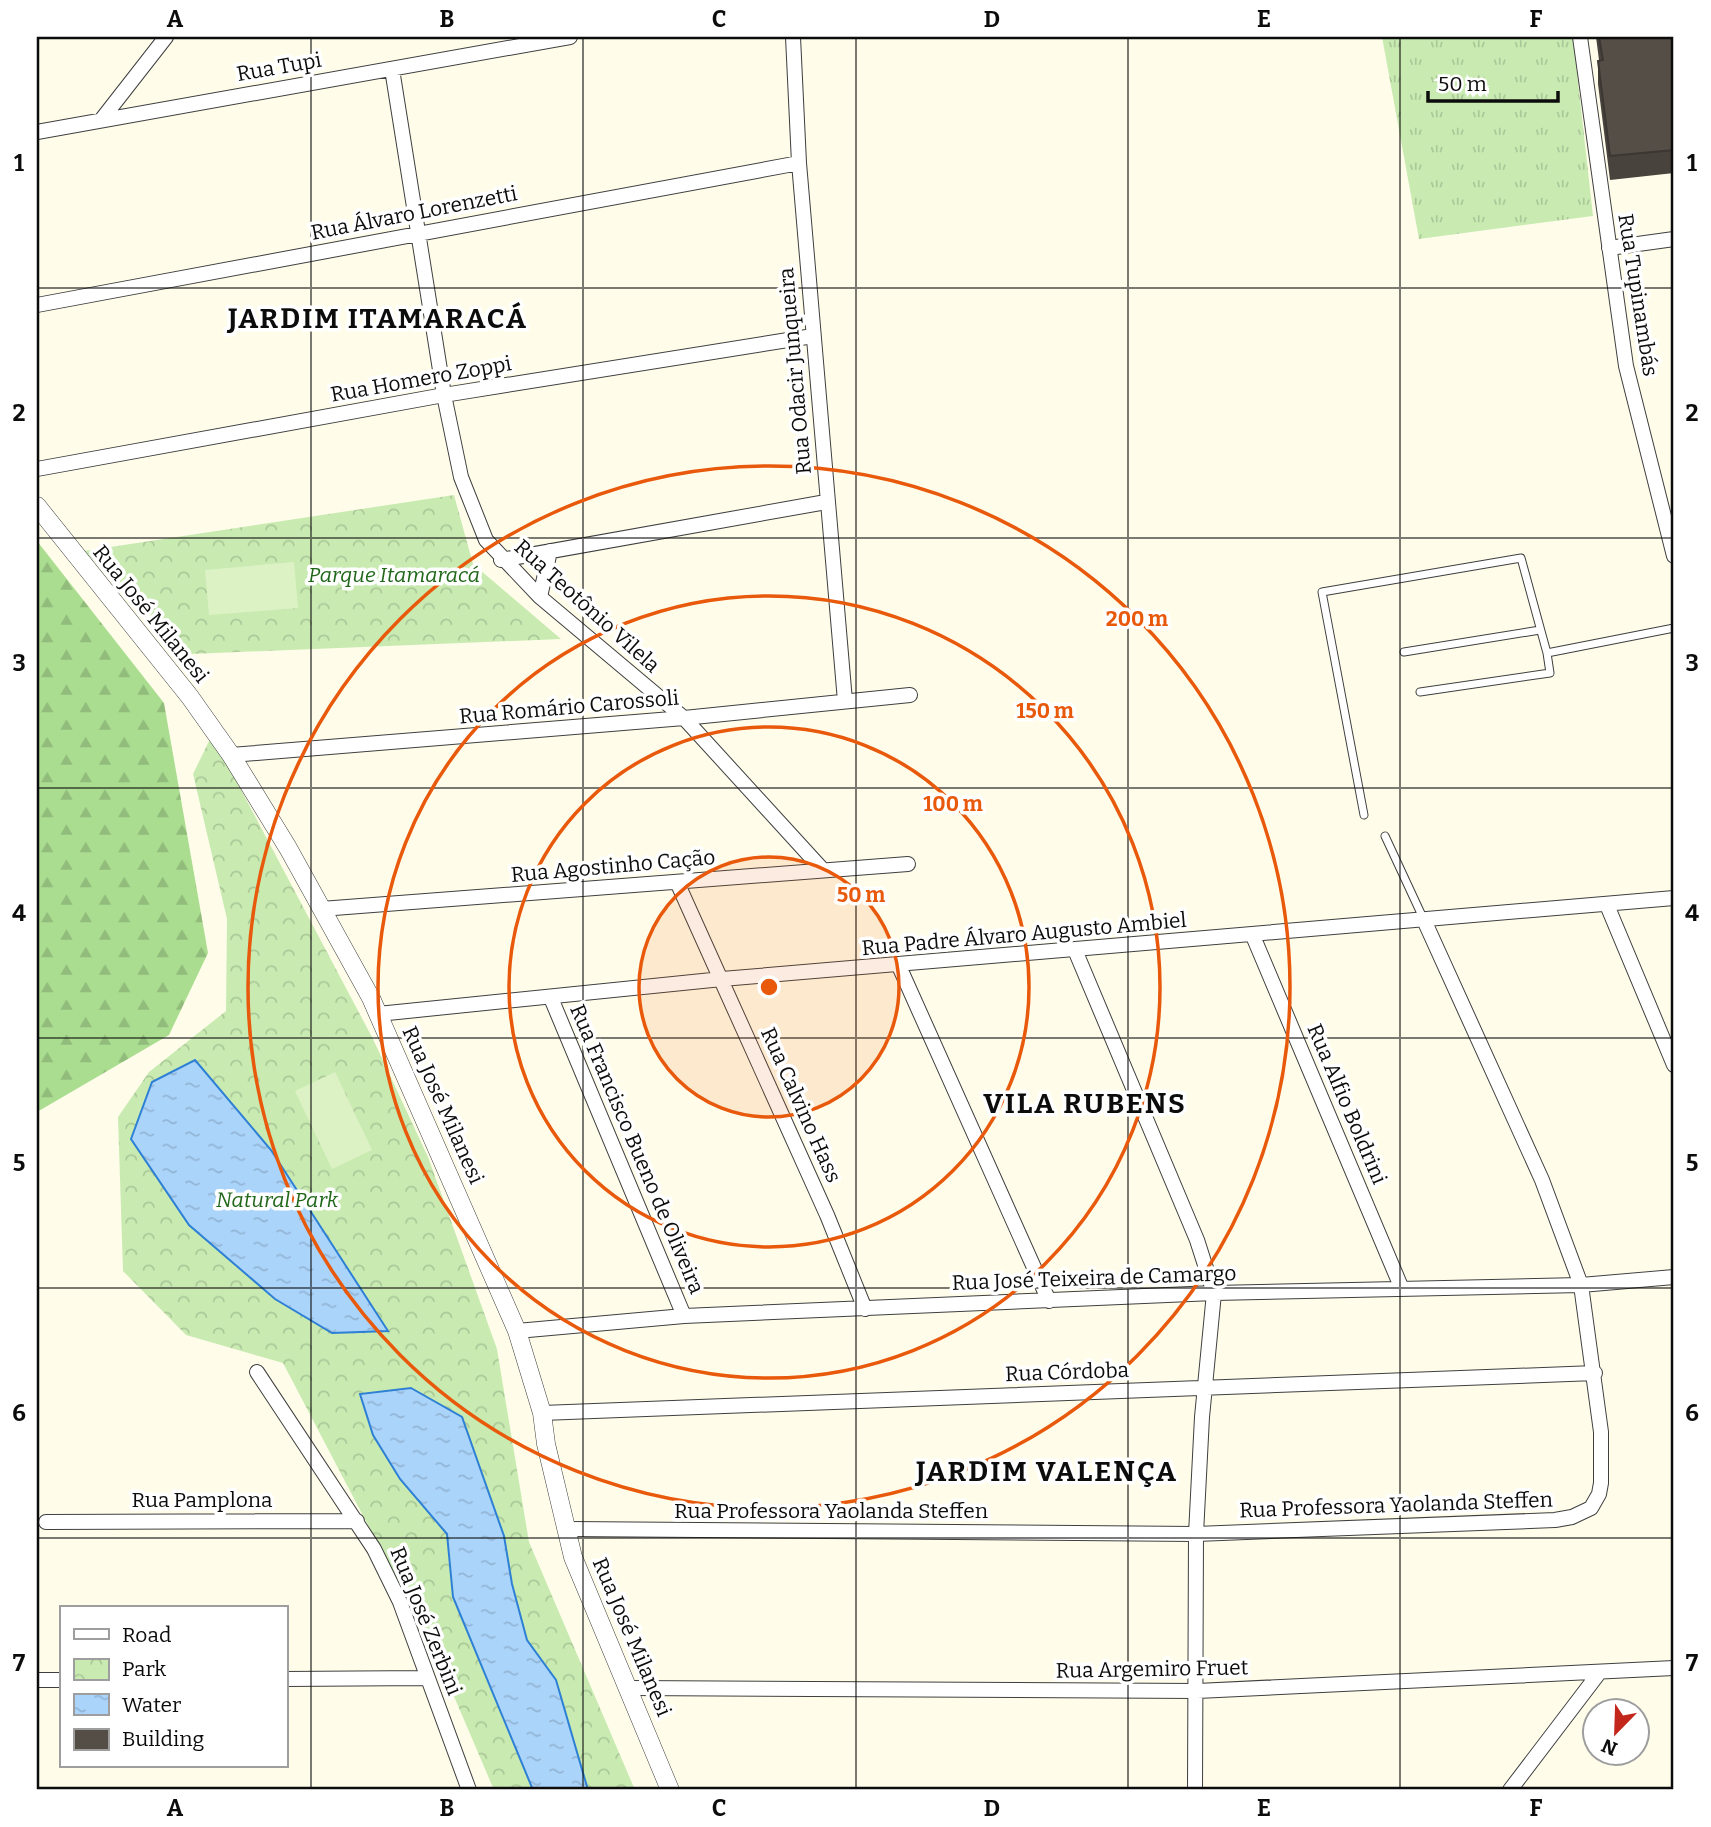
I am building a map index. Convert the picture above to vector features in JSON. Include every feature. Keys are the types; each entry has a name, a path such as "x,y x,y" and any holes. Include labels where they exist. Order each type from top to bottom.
{"street":[{"path":"102,119 166,37"},
{"name":"Rua Tupi","path":"37,132 570,37"},
{"name":"Rua Odacir Junqueira","path":"793,37 799,163 845,701"},
{"name":"Rua Tupinambás","path":"1580,37 1626,366 1674,556"},
{"name":"Rua Teotônio Vilela","path":"392,69 444,395 461,477 471,509 486,540 501,560 540,597 684,718 821,869"},
{"name":"Rua Álvaro Lorenzetti","path":"37,305 799,163"},
{"path":"1609,248 1674,239"},
{"name":"Rua Homero Zoppi","path":"37,470 444,395 813,336"},
{"path":"501,560 826,502"},
{"name":"Rua José Milanesi","path":"37,506 182,687 230,755 321,909 378,1014 517,1331 542,1413 546,1444 573,1557 670,1790"},
{"path":"540,597 550,551"},
{"name":"Rua Romário Carossoli","path":"230,755 684,718 910,695"},
{"name":"Rua Agostinho Cação","path":"321,909 908,864"},
{"name":"Rua Calvino Hass","path":"677,882 865,1309"},
{"name":"Rua Padre Álvaro Augusto Ambiel","path":"378,1014 722,979 1253,936 1674,898"},
{"path":"1607,905 1674,1065"},
{"name":"Rua Professora Yaolanda Steffen","path":"568,1529 1196,1534 1555,1520 1584,1513 1596,1501 1601,1483 1601,1432 1581,1285 1542,1180 1424,920"},
{"name":"Rua Alfio Boldrini","path":"1253,936 1402,1289"},
{"path":"1075,950 1197,1240 1214,1293 1196,1534 1195,1790"},
{"path":"899,966 1049,1301"},
{"name":"Rua Francisco Bueno de Oliveira","path":"551,998 684,1316"},
{"name":"Rua José Teixeira de Camargo","path":"517,1331 684,1316 1214,1293 1581,1285 1674,1277"},
{"name":"Rua José Zerbini","path":"257,1372 358,1521 400,1602 469,1790"},
{"name":"Rua Córdoba","path":"542,1413 1595,1373"},
{"name":"Rua Pamplona","path":"46,1522 358,1521"},
{"name":"Rua Argemiro Fruet","path":"629,1688 1197,1691 1674,1668"},
{"path":"1510,1790 1600,1673"},
{"path":"287,1679 427,1678"},
{"path":"37,1680 60,1680"}],"lane":[{"path":"1364,815 1322,592 1521,558 1550,673 1420,692"},
{"path":"1547,653 1674,628"},
{"path":"1404,652 1540,630"},
{"name":"Rua Professora Yaolanda Steffen","path":"1385,836 1424,920"}],"green space":[{"path":"1382,37 1573,37 1593,216 1419,239"},
{"name":"Parque Itamaracá","path":"454,495 473,564 561,639 191,654 84,551"},
{"path":"37,541 164,703 208,953 169,1035 37,1112"},
{"path":"294,562 298,608 209,615 205,570"},
{"name":"Natural Park","path":"212,735 373,1039 428,1157 497,1349 529,1542 635,1790 494,1790 438,1659 283,1363 186,1335 123,1271 118,1117 149,1072 226,1011 227,919 193,774"},
{"path":"335,1072 372,1150 332,1169 295,1091"}],"water":[{"path":"195,1060 271,1150 388,1331 332,1333 275,1299 189,1225 131,1139 152,1082"},
{"path":"411,1388 462,1417 504,1536 512,1584 527,1640 556,1680 588,1790 533,1790 453,1597 447,1534 400,1479 373,1435 360,1394"}],"building":[{"path":"1599,37 1674,37 1674,150 1610,156 1598,61 1603,60"}],"district":[{"name":"JARDIM ITAMARACÁ","path":"378,318"},
{"name":"VILA RUBENS","path":"1085,1103"},
{"name":"JARDIM VALENÇA","path":"1047,1471"}]}
